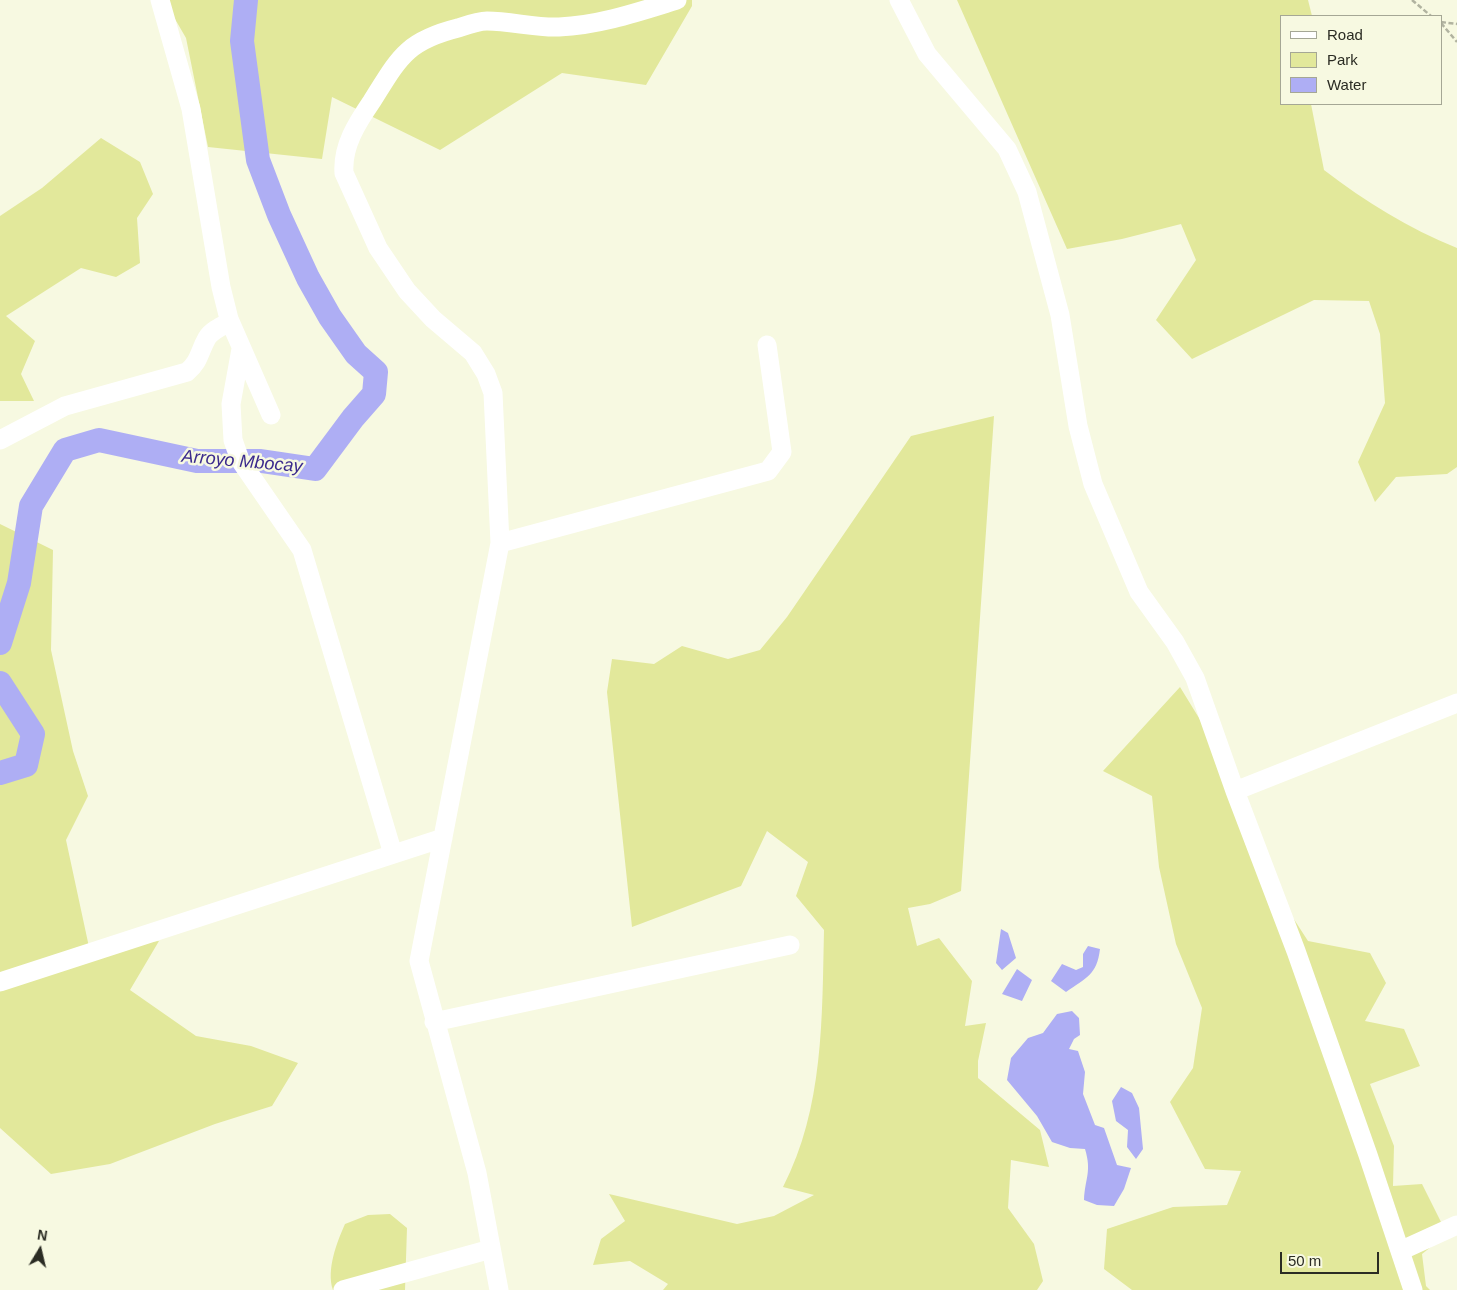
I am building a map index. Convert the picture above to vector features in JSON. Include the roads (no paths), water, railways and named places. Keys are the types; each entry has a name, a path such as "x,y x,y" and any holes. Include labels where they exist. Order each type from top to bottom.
{"street":[{"path":"160,0 191,109 221,287 230,322 271,415"},
{"path":"499,1290 477,1173 434,1022 419,961 500,543 493,393 486,374 473,352 433,318 407,291 378,248 344,173 345,149 364,112 395,64 416,43 433,34 486,21 557,27 599,23 677,0"},
{"path":"899,0 903,11 928,54 1007,149 1027,192 1060,315 1078,426 1093,484 1139,592 1175,642 1195,678 1235,791 1296,951 1413,1290"},
{"path":"0,440 65,406 187,372 196,364 208,338 230,322"},
{"path":"500,543 768,471 782,452 767,345"},
{"path":"241,349 231,404 233,440 240,460 302,550 392,854"},
{"path":"1235,791 1457,703"},
{"path":"0,982 443,838"},
{"path":"434,1022 790,945"},
{"path":"1400,1251 1457,1225"},
{"path":"343,1290 491,1249"}],"water":[{"path":"1001,929 1008,933 1016,958 1002,970 996,963"},
{"path":"1088,946 1100,949 1096,965 1085,979 1066,992 1051,981 1062,964 1076,970 1083,967 1083,954"},
{"path":"1017,969 1032,980 1022,1001 1002,994"},
{"path":"1072,1011 1079,1018 1080,1035 1074,1039 1069,1049 1078,1051 1085,1072 1083,1094 1095,1125 1104,1128 1117,1165 1131,1168 1124,1189 1114,1206 1097,1205 1084,1200 1088,1169 1085,1149 1070,1148 1052,1142 1037,1116 1007,1080 1011,1058 1028,1038 1043,1033 1057,1014"},
{"path":"1121,1087 1132,1093 1139,1108 1143,1149 1136,1159 1127,1147 1128,1130 1116,1121 1112,1101"}],"waterway":[{"name":"Arroyo Mbocay","path":"0,643 19,583 31,506 65,450 99,440 197,461 261,461 315,469 353,418 374,394 376,372 356,354 330,317 308,278 279,215 258,160 242,41 246,0"},
{"name":"Arroyo Mbocay","path":"0,683 33,734 26,765 0,773"}]}
